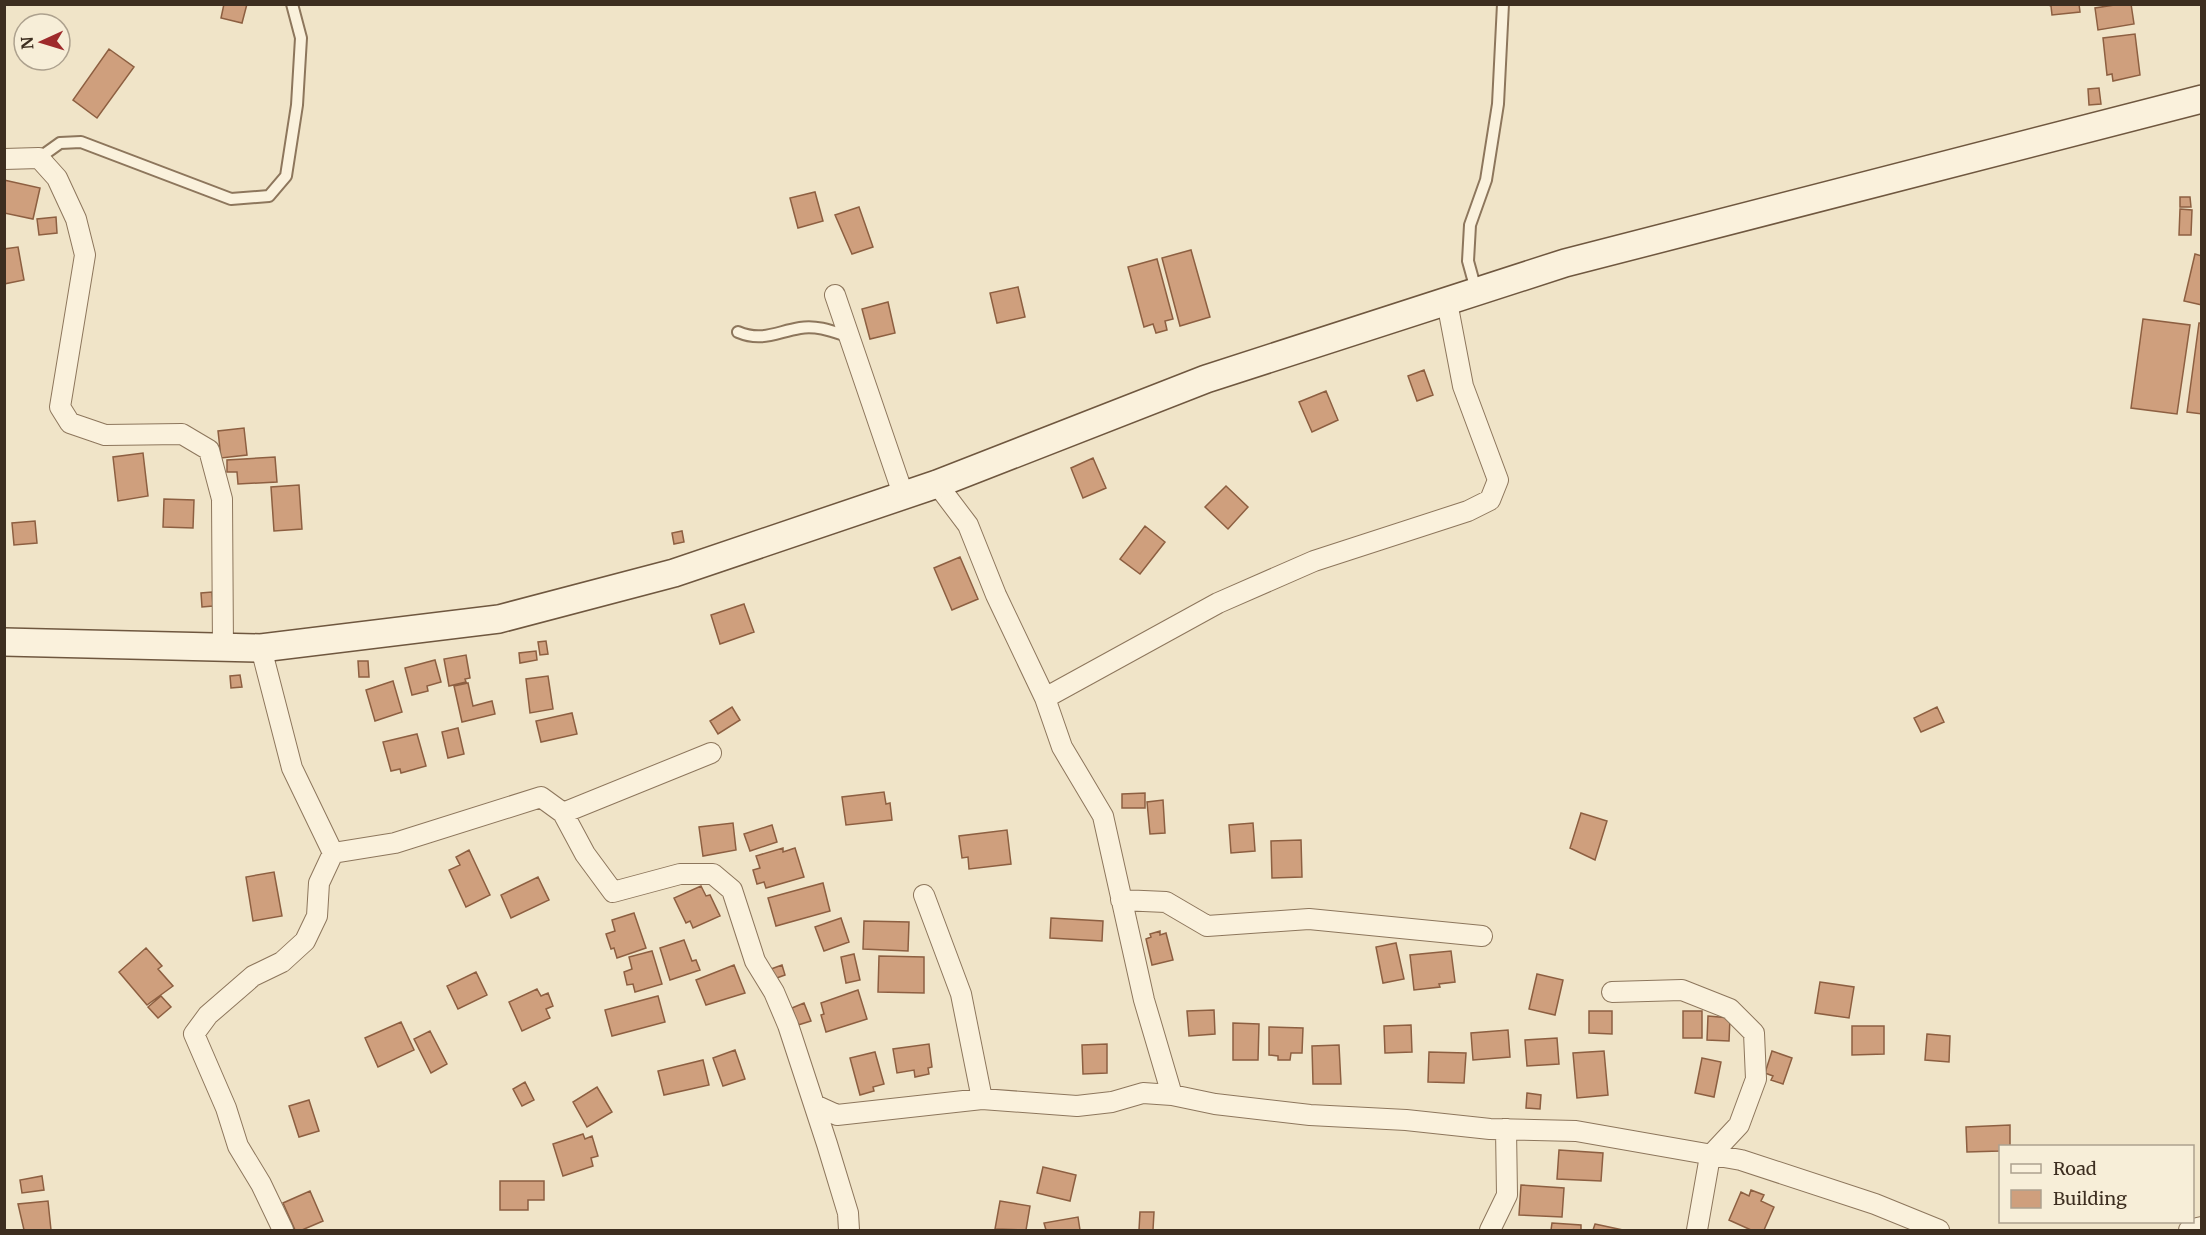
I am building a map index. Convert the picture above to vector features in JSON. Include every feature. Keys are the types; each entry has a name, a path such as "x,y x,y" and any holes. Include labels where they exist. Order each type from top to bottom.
{"street":[{"path":"4,642 222,649 261,648 499,619 674,573 937,484 1206,379 1565,263 2202,99"},
{"path":"4,159 39,158 57,178 76,219 85,255 60,407 70,423 105,435 182,434 209,450 222,499 222,649"},
{"path":"835,295 847,336 903,494"},
{"path":"1046,698 1218,603 1314,561 1468,511 1490,500 1498,480 1463,386 1447,302"},
{"path":"937,484 968,525 996,595 1046,698 1062,747 1103,816 1144,999 1172,1095"},
{"path":"261,648 292,768 333,853"},
{"path":"563,813 711,753"},
{"path":"333,853 395,843 541,797 563,813 585,854 614,892 680,874 713,874 732,890 755,962 774,992 788,1025 848,1213 849,1230"},
{"path":"283,1230 261,1184 238,1146 226,1108 194,1034 208,1015 253,976 282,962 304,941 317,916 319,883 333,853"},
{"path":"924,895 961,994 982,1100"},
{"path":"1121,900 1166,902 1207,926 1309,919 1482,936"},
{"path":"1612,992 1682,990 1730,1009 1754,1033 1756,1079 1739,1125 1710,1156 1697,1230"},
{"path":"815,1105 837,1115 982,1100 1077,1106 1112,1101 1143,1093 1172,1095 1215,1104 1310,1115 1506,1130 1576,1131 1741,1160 1875,1204 1939,1230"},
{"path":"1490,1230 1506,1195 1506,1130"},
{"path":"2189,1230 2202,1227"}],"lane":[{"path":"39,158 60,143 81,142 231,199 269,196 286,176 297,105 301,38 292,4"},
{"path":"1477,293 1468,261 1470,225 1486,180 1498,104 1503,4"},
{"path":"738,332 753,338 802,327 826,328 847,336"}],"building":[{"path":"224,4 247,4 242,23 221,18"},
{"path":"2046,4 2079,4 2080,12 2052,15 2051,6"},
{"path":"2131,4 2134,24 2098,30 2095,8"},
{"path":"2135,34 2140,75 2113,81 2112,74 2107,75 2103,38"},
{"path":"109,49 134,67 97,118 73,100"},
{"path":"2099,88 2101,104 2089,105 2088,89"},
{"path":"4,180 40,188 33,219 4,213"},
{"path":"815,192 823,221 798,228 790,198"},
{"path":"2180,197 2190,197 2191,207 2180,207"},
{"path":"859,207 873,247 852,254 835,215"},
{"path":"2180,209 2192,210 2191,235 2179,235"},
{"path":"56,217 57,233 39,235 37,219"},
{"path":"18,247 24,280 4,284 4,249"},
{"path":"1191,250 1210,317 1180,326 1162,258"},
{"path":"2195,254 2202,256 2202,305 2184,301"},
{"path":"1157,259 1173,319 1165,321 1167,330 1156,333 1153,324 1144,327 1128,267"},
{"path":"1018,287 1025,317 997,323 990,293"},
{"path":"888,302 895,333 870,339 862,309"},
{"path":"2143,319 2190,325 2177,414 2131,408"},
{"path":"2199,323 2202,323 2202,414 2187,412"},
{"path":"1424,370 1433,395 1417,401 1408,376"},
{"path":"1326,391 1338,420 1312,432 1299,402"},
{"path":"244,428 247,455 221,458 218,431"},
{"path":"143,453 148,496 118,501 113,457"},
{"path":"275,457 277,482 238,484 237,472 227,472 227,460"},
{"path":"1093,458 1106,488 1083,498 1071,468"},
{"path":"299,485 302,529 274,531 271,487"},
{"path":"1226,486 1248,507 1228,529 1205,507"},
{"path":"164,499 194,500 193,528 163,527"},
{"path":"35,521 37,543 14,545 12,523"},
{"path":"1145,526 1165,542 1140,574 1120,559"},
{"path":"682,531 684,542 674,544 672,533"},
{"path":"960,557 978,599 952,610 934,568"},
{"path":"212,592 213,606 202,607 201,593"},
{"path":"744,604 754,632 720,644 711,615"},
{"path":"546,641 548,654 540,655 538,642"},
{"path":"536,651 537,660 520,663 519,653"},
{"path":"466,655 470,678 465,679 466,682 449,686 444,659"},
{"path":"435,660 441,682 427,686 428,691 412,695 405,668"},
{"path":"358,661 368,661 369,677 359,677"},
{"path":"240,675 242,687 231,688 230,676"},
{"path":"548,676 553,709 530,713 526,679"},
{"path":"393,681 402,712 375,721 366,690"},
{"path":"468,683 473,706 492,701 495,714 462,722 454,686"},
{"path":"732,707 740,720 718,734 710,721"},
{"path":"1937,707 1944,722 1921,732 1914,718"},
{"path":"572,713 577,734 541,742 536,721"},
{"path":"458,728 464,754 448,758 442,732"},
{"path":"417,734 426,766 401,773 400,769 391,771 383,742"},
{"path":"884,792 886,804 890,803 892,820 846,825 842,797"},
{"path":"1145,793 1145,808 1122,808 1122,794"},
{"path":"1163,800 1165,833 1150,834 1147,802"},
{"path":"1581,813 1607,821 1595,860 1570,848"},
{"path":"733,823 736,850 703,856 699,827"},
{"path":"1253,823 1255,851 1231,853 1229,825"},
{"path":"772,825 777,842 750,851 744,834"},
{"path":"1007,830 1011,864 969,869 968,857 962,858 959,836"},
{"path":"1301,840 1302,877 1272,878 1271,841"},
{"path":"783,848 783,852 795,848 804,877 766,888 764,882 757,884 753,870 760,868 756,856"},
{"path":"469,850 490,895 466,907 449,870 460,865 456,857"},
{"path":"274,872 282,916 253,921 246,877"},
{"path":"538,877 549,900 511,918 501,895"},
{"path":"823,883 830,911 776,926 768,898"},
{"path":"701,886 706,896 710,895 720,916 693,928 690,921 686,923 674,898"},
{"path":"634,913 646,948 617,958 606,934 615,931 612,920"},
{"path":"841,918 849,942 824,951 815,927"},
{"path":"1051,918 1103,921 1102,941 1050,938"},
{"path":"864,921 909,922 908,951 863,949"},
{"path":"1160,931 1160,935 1166,933 1173,960 1152,965 1146,939 1151,937 1150,934"},
{"path":"684,940 692,961 696,960 700,970 670,980 660,948"},
{"path":"1396,943 1404,979 1383,983 1376,947"},
{"path":"146,948 162,966 158,969 173,986 147,1005 119,972"},
{"path":"652,951 662,984 635,992 633,984 627,985 624,972 632,969 629,957"},
{"path":"1451,951 1455,982 1439,984 1440,987 1414,990 1410,955"},
{"path":"854,954 860,980 846,983 841,957"},
{"path":"879,956 924,957 924,993 878,992"},
{"path":"734,965 745,993 706,1005 696,980"},
{"path":"782,965 785,975 774,979 771,969"},
{"path":"476,972 487,995 458,1009 447,986"},
{"path":"1537,974 1563,980 1555,1015 1529,1009"},
{"path":"1820,982 1854,987 1849,1018 1815,1013"},
{"path":"537,989 541,996 548,993 553,1006 546,1009 550,1018 522,1031 509,1002"},
{"path":"858,990 867,1019 826,1032 821,1015 824,1014 821,1003"},
{"path":"161,996 171,1007 158,1018 148,1007"},
{"path":"658,996 665,1022 612,1036 605,1010"},
{"path":"804,1003 811,1021 798,1025 792,1008"},
{"path":"1214,1010 1215,1034 1189,1036 1187,1011"},
{"path":"1589,1011 1612,1011 1612,1034 1589,1033"},
{"path":"1683,1011 1702,1011 1702,1038 1683,1038"},
{"path":"1708,1016 1730,1018 1729,1041 1707,1040"},
{"path":"401,1022 414,1050 378,1067 365,1038"},
{"path":"1233,1023 1259,1024 1258,1060 1233,1060"},
{"path":"1411,1025 1412,1052 1385,1053 1384,1026"},
{"path":"1852,1026 1884,1026 1884,1054 1852,1055"},
{"path":"1269,1027 1303,1028 1302,1053 1291,1053 1290,1060 1278,1060 1278,1056 1269,1055"},
{"path":"1508,1030 1510,1057 1473,1060 1471,1033"},
{"path":"430,1031 447,1064 431,1073 414,1039"},
{"path":"1927,1034 1950,1036 1949,1062 1925,1060"},
{"path":"1557,1038 1559,1064 1527,1066 1525,1040"},
{"path":"929,1044 932,1067 928,1068 929,1074 915,1077 914,1070 897,1073 893,1049"},
{"path":"1107,1044 1107,1073 1083,1074 1082,1045"},
{"path":"1339,1045 1341,1084 1313,1084 1312,1046"},
{"path":"735,1050 745,1079 723,1086 713,1058"},
{"path":"1604,1051 1608,1095 1577,1098 1573,1053"},
{"path":"1772,1051 1792,1058 1783,1084 1771,1080 1773,1076 1765,1073"},
{"path":"875,1052 884,1084 873,1087 874,1091 860,1095 850,1058"},
{"path":"1429,1052 1466,1053 1464,1083 1428,1082"},
{"path":"1702,1058 1721,1062 1714,1097 1695,1093"},
{"path":"703,1060 709,1085 664,1095 658,1071"},
{"path":"525,1082 534,1100 522,1106 513,1089"},
{"path":"597,1087 612,1112 587,1127 573,1102"},
{"path":"1527,1093 1541,1095 1540,1109 1526,1108"},
{"path":"309,1100 319,1131 299,1137 289,1106"},
{"path":"2010,1125 2010,1145 1999,1145 1999,1151 1967,1152 1966,1127"},
{"path":"583,1134 585,1139 592,1136 598,1156 591,1158 593,1166 563,1176 553,1144"},
{"path":"1559,1150 1603,1153 1601,1181 1557,1179"},
{"path":"1043,1167 1076,1175 1070,1201 1037,1193"},
{"path":"42,1176 44,1190 22,1193 20,1180"},
{"path":"500,1181 544,1181 544,1200 528,1200 528,1210 500,1210"},
{"path":"1521,1185 1564,1188 1562,1217 1519,1215"},
{"path":"1751,1190 1764,1195 1761,1201 1774,1207 1764,1230 1751,1230 1729,1220 1741,1192 1749,1196"},
{"path":"310,1191 323,1221 302,1230 295,1230 283,1203"},
{"path":"48,1201 51,1230 24,1230 18,1204"},
{"path":"1000,1201 1030,1206 1026,1230 995,1229"},
{"path":"1140,1212 1154,1212 1153,1230 1139,1230"},
{"path":"1078,1217 1080,1230 1046,1230 1044,1223"},
{"path":"1552,1223 1581,1225 1581,1230 1551,1230"},
{"path":"1595,1224 1623,1230 1593,1230"}]}
